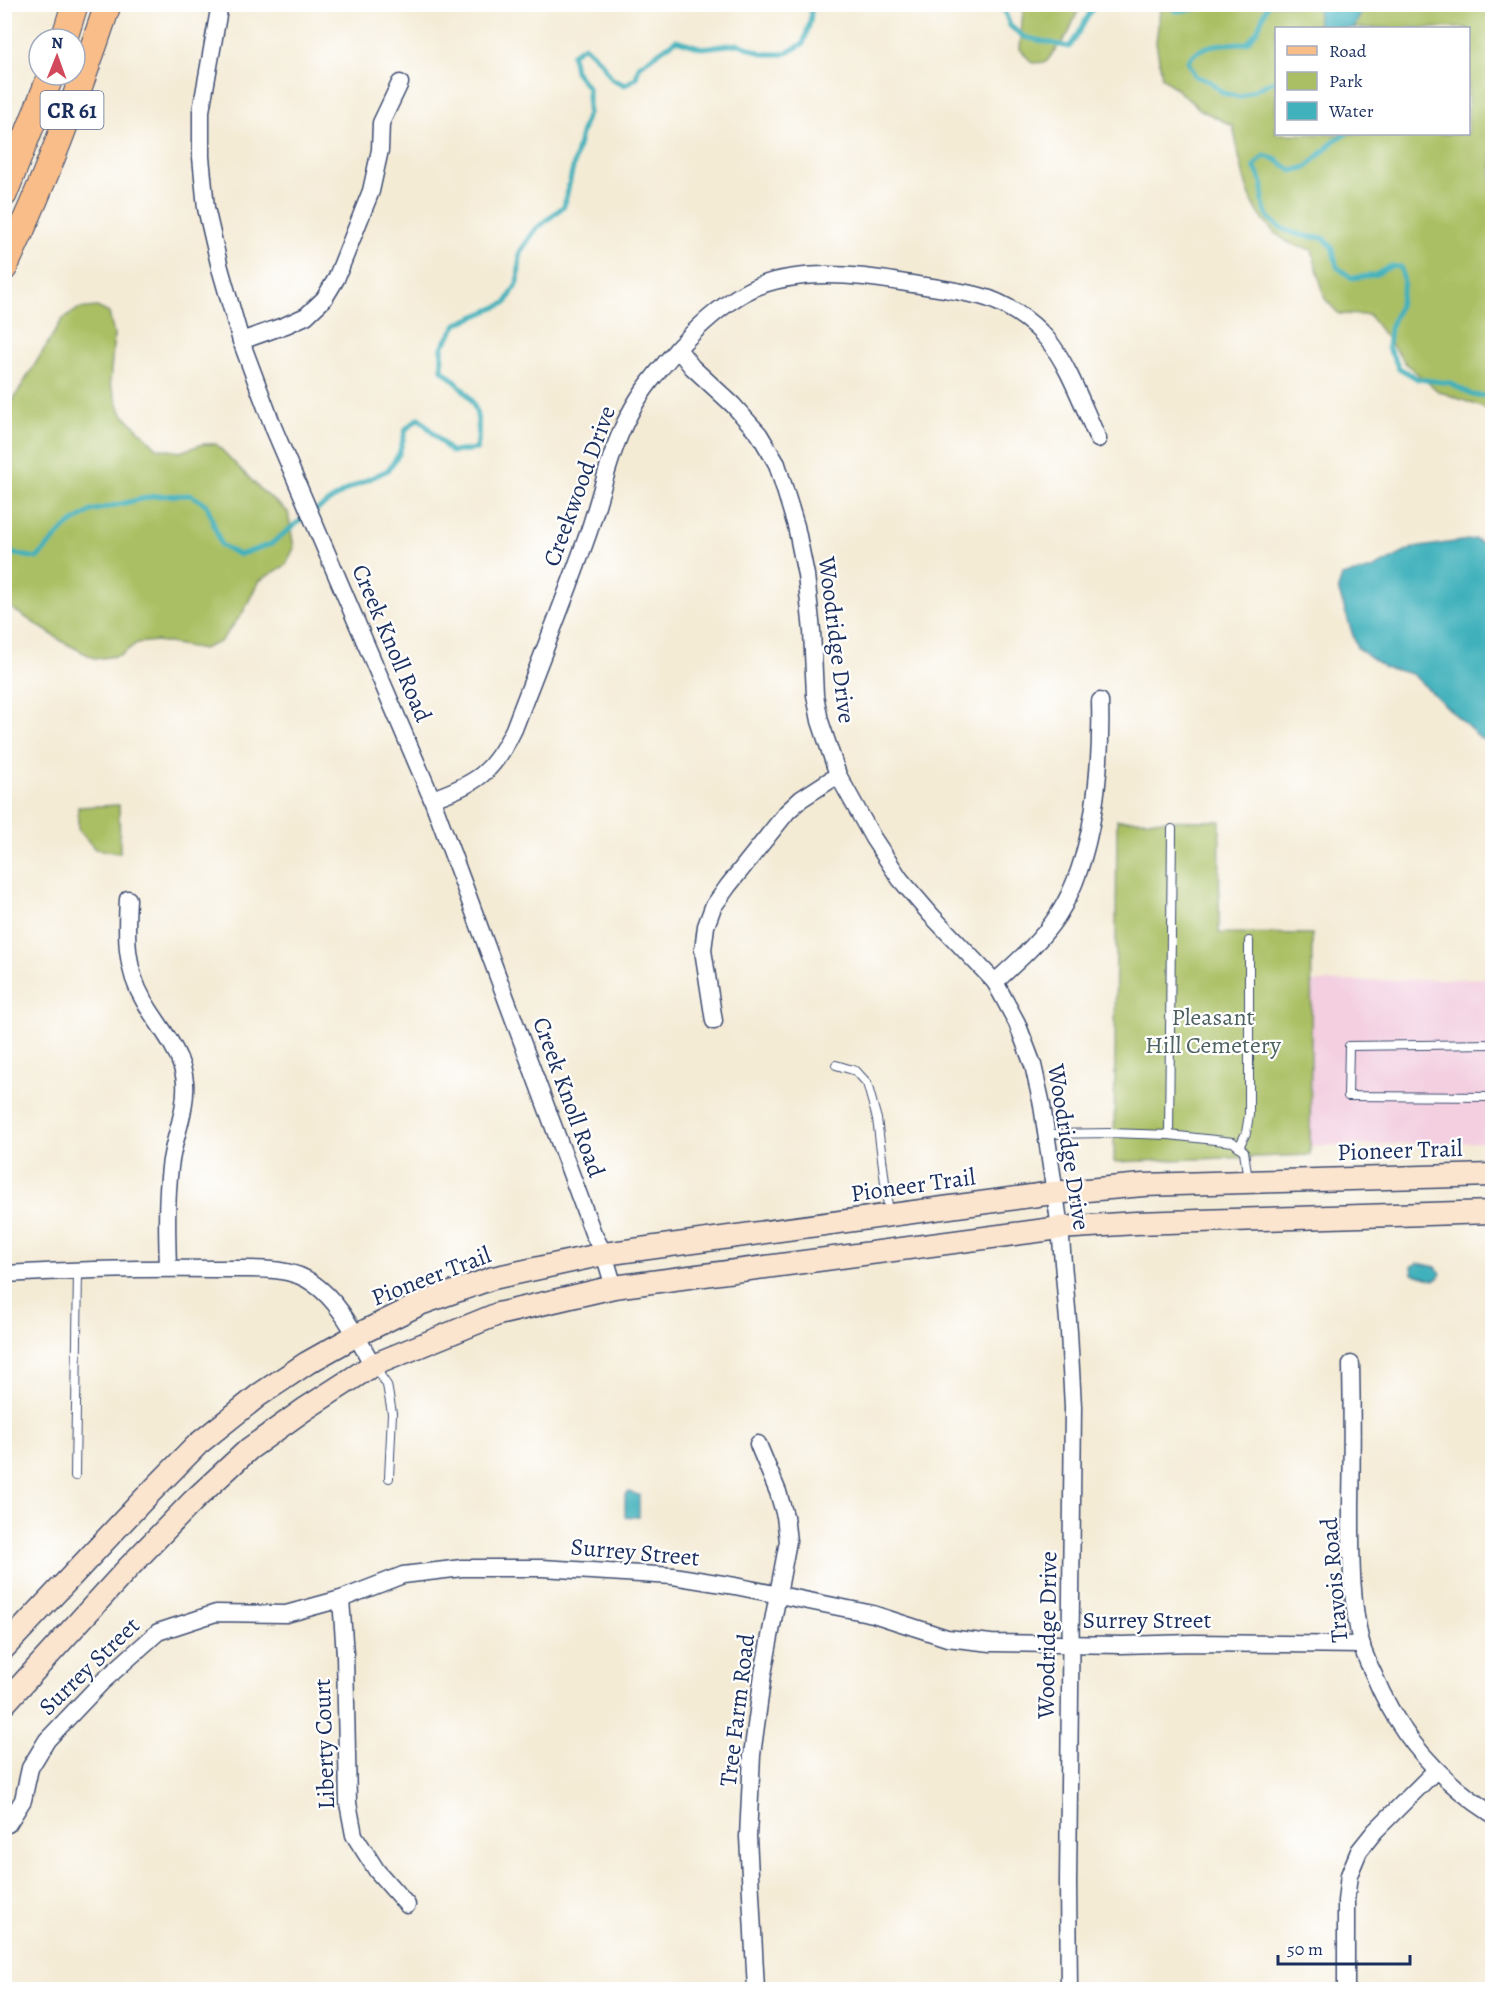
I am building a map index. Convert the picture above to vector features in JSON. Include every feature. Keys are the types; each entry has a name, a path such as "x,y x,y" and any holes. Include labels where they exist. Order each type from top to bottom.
{"main road":[{"path":"68,27 75,4"},
{"name":"CR 61","path":"4,268 30,213 76,98 108,4"},
{"name":"CR 61","path":"4,194 46,87"},
{"name":"Pioneer Trail","path":"4,1648 198,1444 260,1395 307,1363 355,1336 420,1304 493,1278 604,1254 1053,1192 1143,1185 1492,1175"},
{"path":"4,1704 193,1500 249,1449 373,1365 498,1314 614,1287 1059,1228 1136,1223 1492,1212"}],"street":[{"name":"Creek Knoll Road","path":"220,4 201,111 201,156 206,208 241,341 274,429 432,799 594,1233 604,1254 614,1287"},
{"path":"241,341 306,316 324,299 336,279 371,191 380,150 381,123 400,83"},
{"name":"Creekwood Drive","path":"432,799 455,791 478,779 495,765 504,750 589,530 617,443 628,416 645,386 696,328 746,291 804,276 842,275 880,278 981,296 1005,306 1027,320 1047,338 1062,361 1098,440"},
{"name":"Woodridge Drive","path":"678,349 692,367 734,405 759,434 777,464 796,526 804,565 812,631 815,695 820,721 838,776 873,838 900,879 995,982 1017,1023 1033,1065 1047,1134 1059,1228 1074,1407 1069,1989"},
{"path":"995,982 1041,938 1073,887 1082,860 1096,788 1101,737 1100,701"},
{"path":"714,1021 703,950 706,926 713,907 787,812 801,799 838,776"},
{"path":"128,899 125,937 134,981 143,1001 177,1055 185,1080 185,1103 173,1144 167,1196 168,1268"},
{"name":"Pioneer Trail","path":"4,1274 168,1268 271,1271 294,1274 313,1282 328,1296 373,1365"},
{"name":"Travois Road","path":"1351,1364 1351,1560 1355,1606 1362,1645 1382,1695 1405,1734 1436,1770 1471,1800 1492,1814"},
{"name":"Tree Farm Road","path":"756,1989 748,1837 752,1755 763,1674 788,1541 785,1516 778,1492 758,1444"},
{"name":"Surrey Street","path":"4,1825 8,1824 23,1800 30,1768 47,1740 102,1682 158,1632 216,1613 286,1614 341,1599 403,1575 462,1568 542,1568 673,1576 873,1614 947,1638 991,1643 1362,1645"},
{"name":"Liberty Court","path":"341,1599 345,1655 348,1803 354,1835 377,1871 407,1905"},
{"path":"1346,1989 1348,1875 1359,1851 1375,1831 1436,1770"}],"lane":[{"path":"1169,1135 1172,829"},
{"path":"1239,1147 1246,1133 1249,1115 1249,941"},
{"path":"1492,1044 1349,1046 1348,1096 1492,1096"},
{"path":"837,1065 856,1071 867,1083 877,1119 889,1215"},
{"path":"1047,1134 1169,1135 1233,1142 1244,1151 1248,1182"},
{"path":"75,1476 78,1270"},
{"path":"373,1365 387,1385 392,1413 389,1478"}],"shaded area":[{"path":"1492,978 1492,1142 1310,1146 1311,982"}],"green space":[{"path":"1027,5 1086,5 1077,13 1068,34 1046,62 1032,63 1020,49 1023,10"},
{"path":"1156,5 1492,5 1492,411 1438,391 1406,364 1369,315 1339,314 1325,299 1312,250 1289,243 1273,231 1262,219 1254,205 1243,175 1233,126 1201,110 1162,77 1156,42 1160,11"},
{"path":"97,307 109,313 114,335 110,383 121,412 157,448 180,452 203,444 216,444 261,490 288,512 294,548 286,565 259,581 242,614 220,642 203,649 157,641 137,643 121,655 96,659 65,643 5,604 5,413 62,320 78,309"},
{"path":"119,805 120,853 95,849 78,829 78,807"},
{"name":"Pleasant Hill Cemetery","path":"1117,820 1220,821 1219,933 1312,934 1310,1155 1114,1162"}],"water":[{"path":"1318,4 1365,5 1354,27 1318,27"},
{"path":"1475,539 1492,549 1492,743 1480,738 1412,674 1384,667 1357,648 1338,589 1342,576 1372,569 1413,548"},
{"path":"1418,1263 1436,1267 1441,1273 1438,1279 1413,1274 1412,1266"},
{"path":"629,1492 639,1495 639,1517 625,1517 625,1495"}],"waterway":[{"path":"4,552 37,558 66,527 91,511 154,496 191,495 207,505 221,545 239,555 271,544 297,523 348,489 388,470 399,454 406,429 419,418 451,452 477,449 478,423 473,404 461,387 442,370 442,347 457,324 506,303 518,282 520,252 536,229 564,206 588,113 588,88 575,71 572,54 584,46 601,62 612,79 625,85 636,78 639,66 676,40 702,48 739,44 764,54 784,54 803,44 810,22 812,4"},
{"path":"1002,4 1010,26 1024,37 1069,47 1096,4"},
{"path":"1171,4 1176,11 1194,9 1200,4"},
{"path":"1268,4 1257,31 1247,43 1207,47 1193,55 1188,61 1195,76 1211,82 1223,93 1240,97 1275,80"},
{"path":"1344,135 1335,140 1307,167 1292,171 1275,159 1264,156 1254,166 1263,185 1266,212 1271,220 1286,230 1305,236 1324,238 1332,247 1337,267 1352,278 1375,275 1391,266 1401,267 1404,284 1399,306 1390,328 1388,347 1399,368 1418,379 1450,383 1472,395 1492,396"}]}
